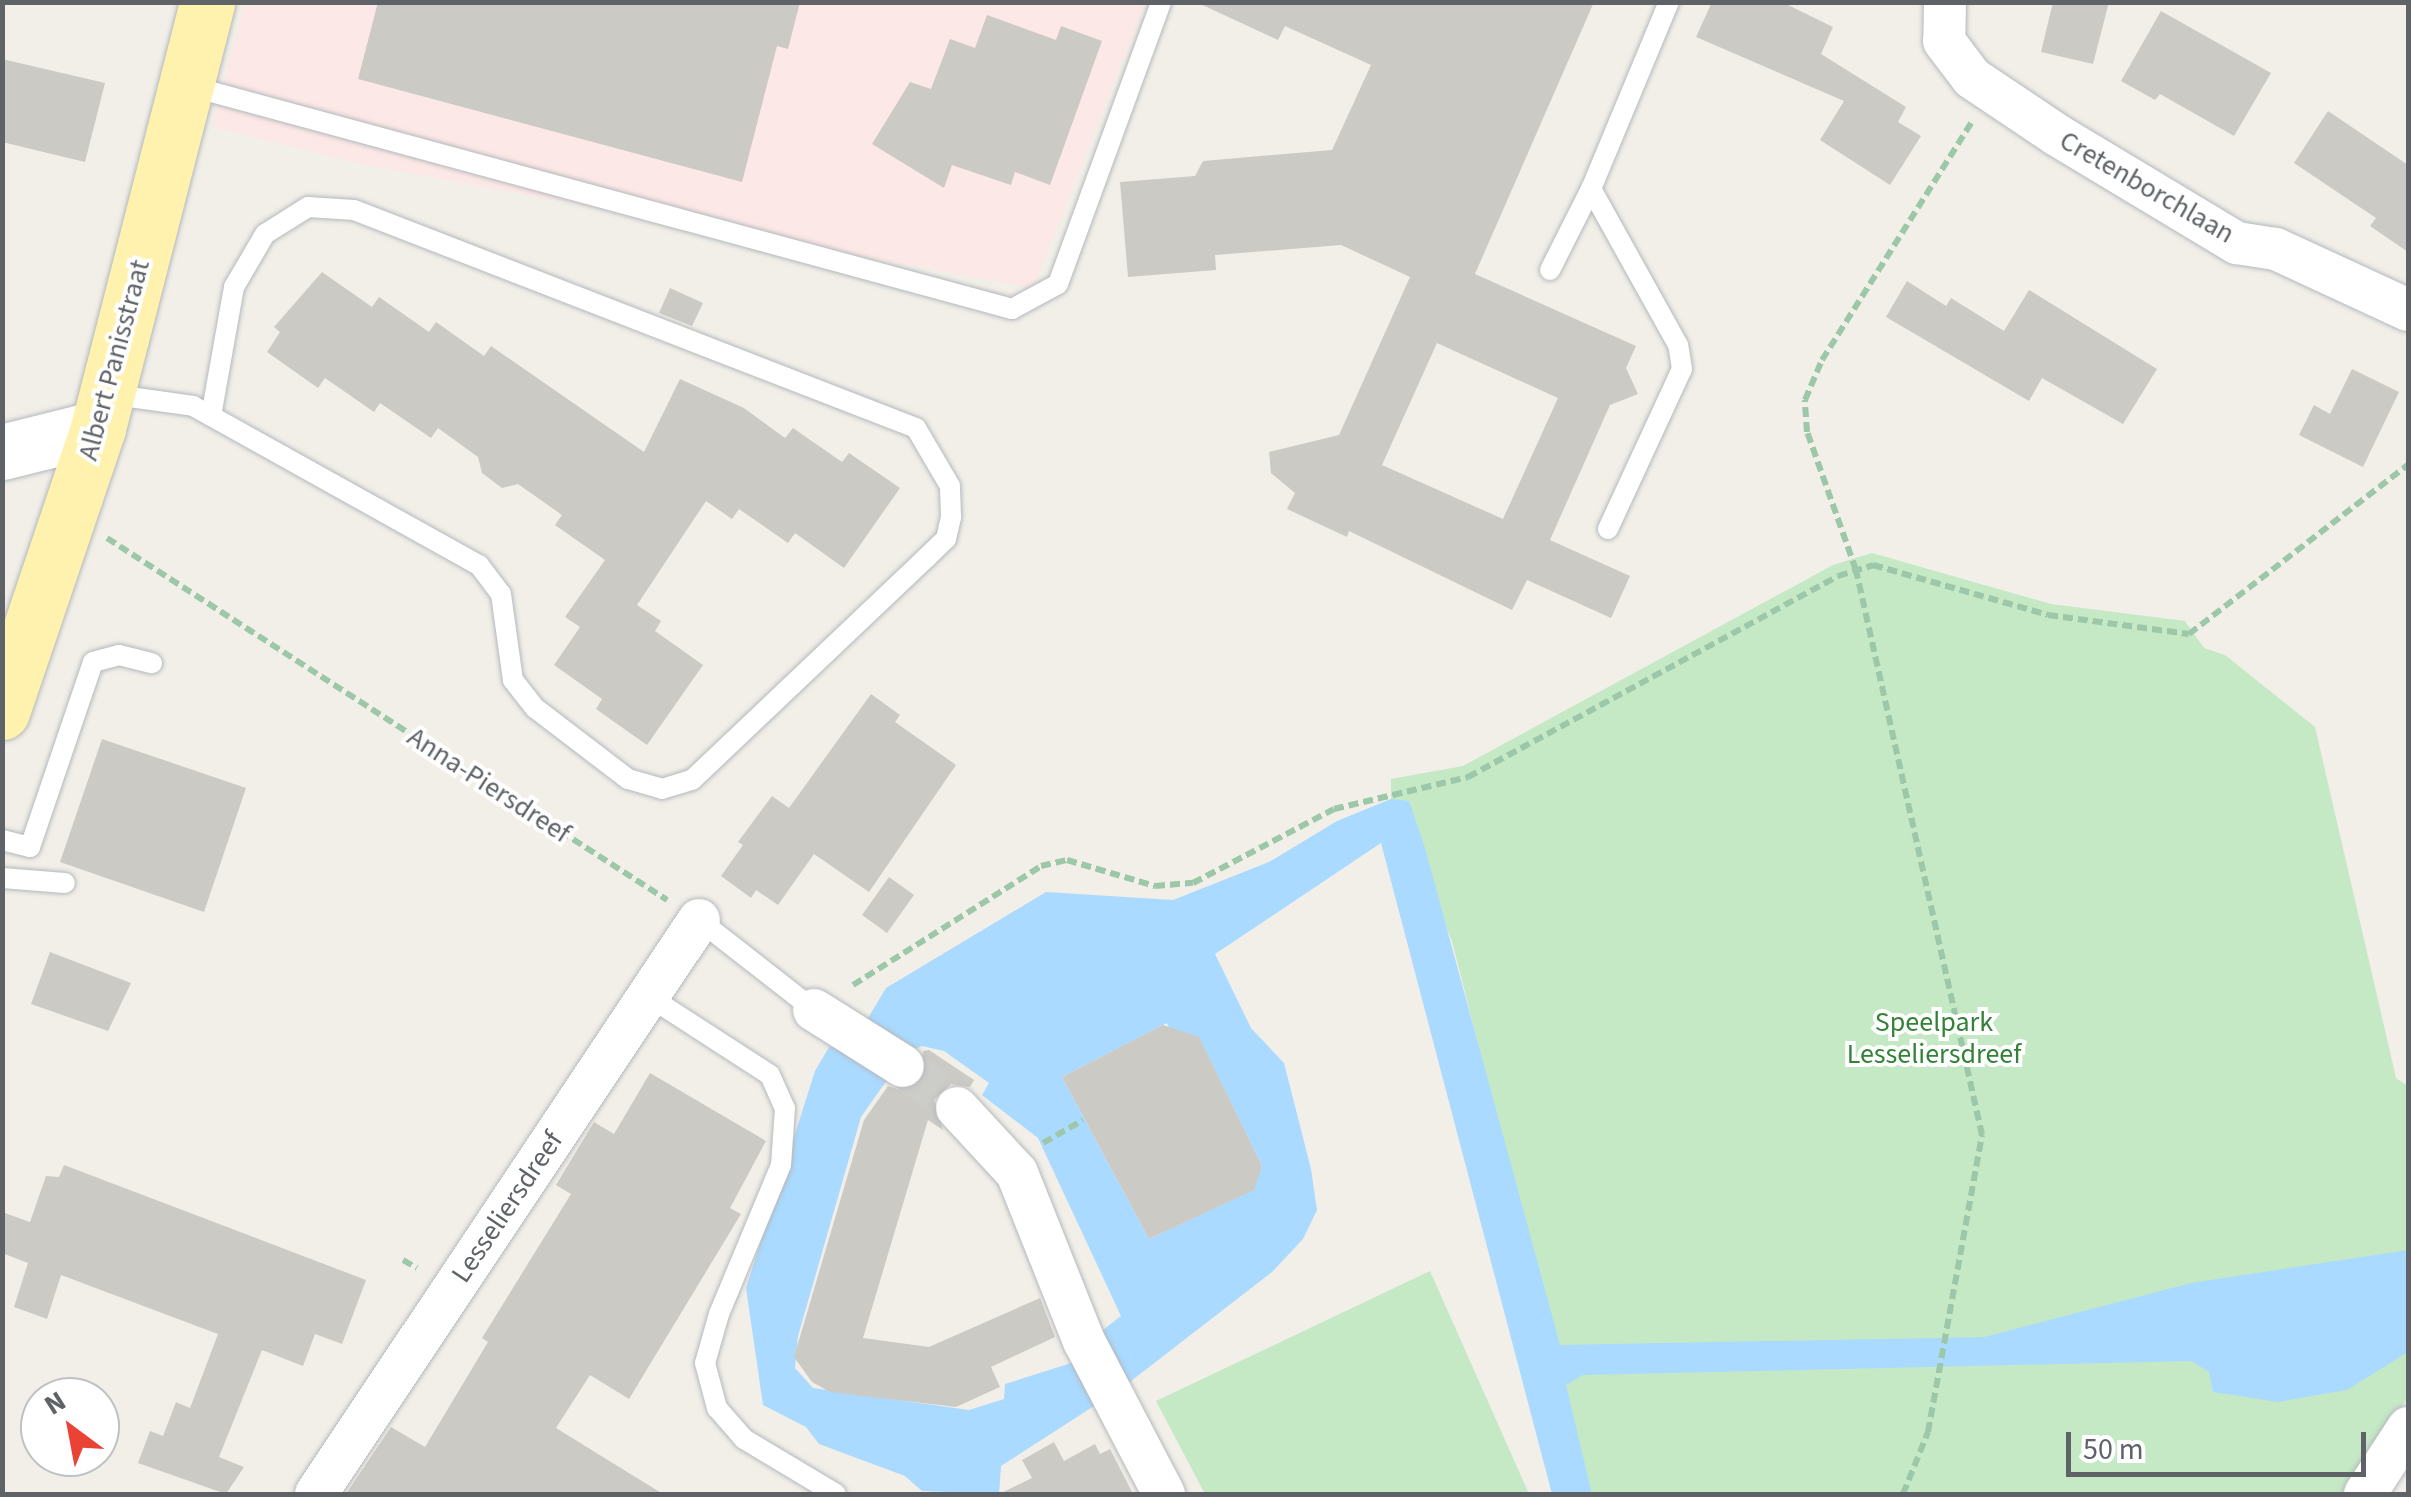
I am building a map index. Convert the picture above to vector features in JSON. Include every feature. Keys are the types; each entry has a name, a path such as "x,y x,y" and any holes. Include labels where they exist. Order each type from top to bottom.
{"main road":[{"name":"Albert Panisstraat","path":"2,712 72,515 207,2"}],"street":[{"name":"Cretenborchlaan","path":"1945,2 1944,41 1991,91 2237,243 2276,249 2408,310"},
{"path":"2,452 102,410"},
{"name":"Lesseliersdreef","path":"316,1494 698,920"},
{"path":"830,1020 902,1065"},
{"path":"957,1108 1017,1173 1084,1341 1164,1494"},
{"path":"2366,1494 2408,1428"}],"lane":[{"path":"186,84 1012,309 1058,284 1161,2"},
{"path":"1550,270 1591,189 1669,2"},
{"path":"1591,189 1678,344 1682,369 1608,529"},
{"path":"102,410 193,406 479,565 502,594 513,680 535,708 628,779 662,789 692,780 936,548 951,517 950,486 916,428 354,210 308,208 265,234 234,287 212,416"},
{"path":"2,840 30,847 93,662 119,655 152,664"},
{"path":"2,878 64,883"},
{"path":"698,920 830,1020"},
{"path":"648,996 770,1075 784,1108 781,1165 718,1314 705,1363 717,1408 744,1439 836,1494"}],"path":[{"path":"1903,1494 1928,1432 1946,1318 1980,1171 1982,1134 1856,570 1807,432 1805,400 1822,360 1991,91"},
{"path":"830,1020 1041,866 1067,860 1155,886 1193,883 1334,810 1468,777 1856,570 1896,568 2048,615 2188,634 2408,465"},
{"name":"Anna-Piersdreef","path":"72,515 698,920"}],"shaded area":[{"path":"245,3 1145,3 1033,288 360,164 212,127"}],"green space":[{"name":"Speelpark Lesseliersdreef","path":"1872,553 2051,604 2185,621 2204,648 2225,655 2315,727 2396,1078 2408,1086 2408,1397 2346,1494 1592,1494 1452,941 1391,799 1391,779 1463,766 1833,565"},
{"path":"1430,1271 1529,1494 1205,1494 1156,1401"}],"water":[{"path":"1391,799 1409,801 1560,1345 1984,1337 2191,1283 2408,1250 2408,1352 2347,1390 2278,1402 2213,1392 2209,1372 2191,1361 1583,1375 1566,1385 1592,1494 1552,1494 1381,843 1215,954 1251,1028 1284,1063 1311,1169 1317,1210 1303,1239 1272,1272 1122,1388 1001,1466 999,1494 922,1491 905,1476 819,1444 806,1427 763,1405 746,1288 815,1071 829,1047 850,1048 886,988 1046,892 1173,900 1269,862 1337,821","holes":["1167,1023 1173,1036 1199,1038 1262,1166 1253,1190 1149,1239 1062,1077","922,1046 944,1051 989,1083 982,1095 1038,1138 1121,1316 1099,1333 1111,1347 1103,1353 1005,1384 1004,1399 969,1410 813,1388 795,1368 798,1336 861,1117 906,1053"]}],"building":[{"path":"378,2 800,2 788,49 777,46 742,182 358,79"},
{"path":"1196,2 1594,2 1475,274 1636,346 1626,368 1638,394 1610,405 1550,540 1630,576 1611,618 1527,580 1512,610 1349,531 1347,537 1287,509 1295,493 1271,473 1269,452 1339,435 1410,277 1341,245 1215,255 1216,270 1128,277 1120,182 1195,176 1203,161 1332,150 1371,65 1285,26 1278,40","holes":["1437,343 1558,398 1503,519 1382,465"]},
{"path":"1712,2 1782,2 1833,27 1821,54 1906,107 1898,122 1921,136 1890,185 1820,140 1844,101 1696,37"},
{"path":"2053,2 2109,2 2093,64 2041,52"},
{"path":"2161,11 2271,73 2234,136 2160,94 2155,100 2121,81"},
{"path":"987,15 1056,40 1061,26 1102,41 1050,185 1015,172 1011,185 952,165 944,188 872,144 910,82 931,89 950,39 975,48"},
{"path":"2,59 105,83 85,162 2,142"},
{"path":"2328,111 2408,165 2408,252 2370,226 2376,218 2294,163"},
{"path":"322,272 372,307 379,297 429,332 436,322 484,356 491,346 644,452 680,379 744,408 785,438 793,428 842,462 849,453 900,488 844,568 795,533 788,543 739,509 732,519 706,501 637,605 661,621 655,631 703,665 647,745 596,709 602,699 554,665 580,627 565,617 605,560 555,525 562,515 518,484 502,488 482,473 478,457 438,428 431,438 380,403 374,412 325,378 318,388 267,352 280,332 274,327"},
{"path":"1907,281 1946,306 1951,298 2004,331 2029,290 2157,369 2123,424 2042,378 2029,401 1886,317"},
{"path":"670,288 703,303 692,326 659,313"},
{"path":"2352,369 2399,392 2363,467 2299,435 2314,405 2330,414"},
{"path":"871,694 900,715 895,722 956,765 869,892 814,854 778,905 756,890 751,898 721,876 743,845 738,842 772,796 789,808"},
{"path":"102,739 246,788 204,912 60,862"},
{"path":"889,877 914,895 887,933 862,915"},
{"path":"50,952 131,983 108,1031 31,1004"},
{"path":"1163,1025 1199,1037 1262,1166 1254,1190 1149,1239 1062,1077"},
{"path":"929,1050 974,1080 970,1087 951,1084 934,1100 943,1130 928,1120 863,1338 929,1347 1040,1298 1055,1337 991,1367 1000,1387 956,1407 830,1392 812,1382 794,1357 864,1120 888,1086 903,1091 924,1080 923,1051"},
{"path":"650,1073 766,1141 730,1208 741,1214 629,1399 590,1375 556,1428 663,1494 346,1494 391,1427 425,1447 488,1342 482,1338 571,1194 556,1185 568,1165 594,1122 614,1134"},
{"path":"64,1165 366,1280 342,1344 315,1334 303,1366 262,1350 219,1457 244,1467 226,1494 138,1463 150,1431 163,1436 176,1402 190,1408 218,1334 61,1275 47,1319 14,1307 28,1263 2,1253 2,1212 30,1222 46,1176 59,1177"},
{"path":"1054,1442 1064,1461 1095,1444 1100,1454 1110,1449 1133,1494 999,1494 1032,1478 1022,1460"}],"tunnel":[{"path":"903,1066 957,1108"}]}
